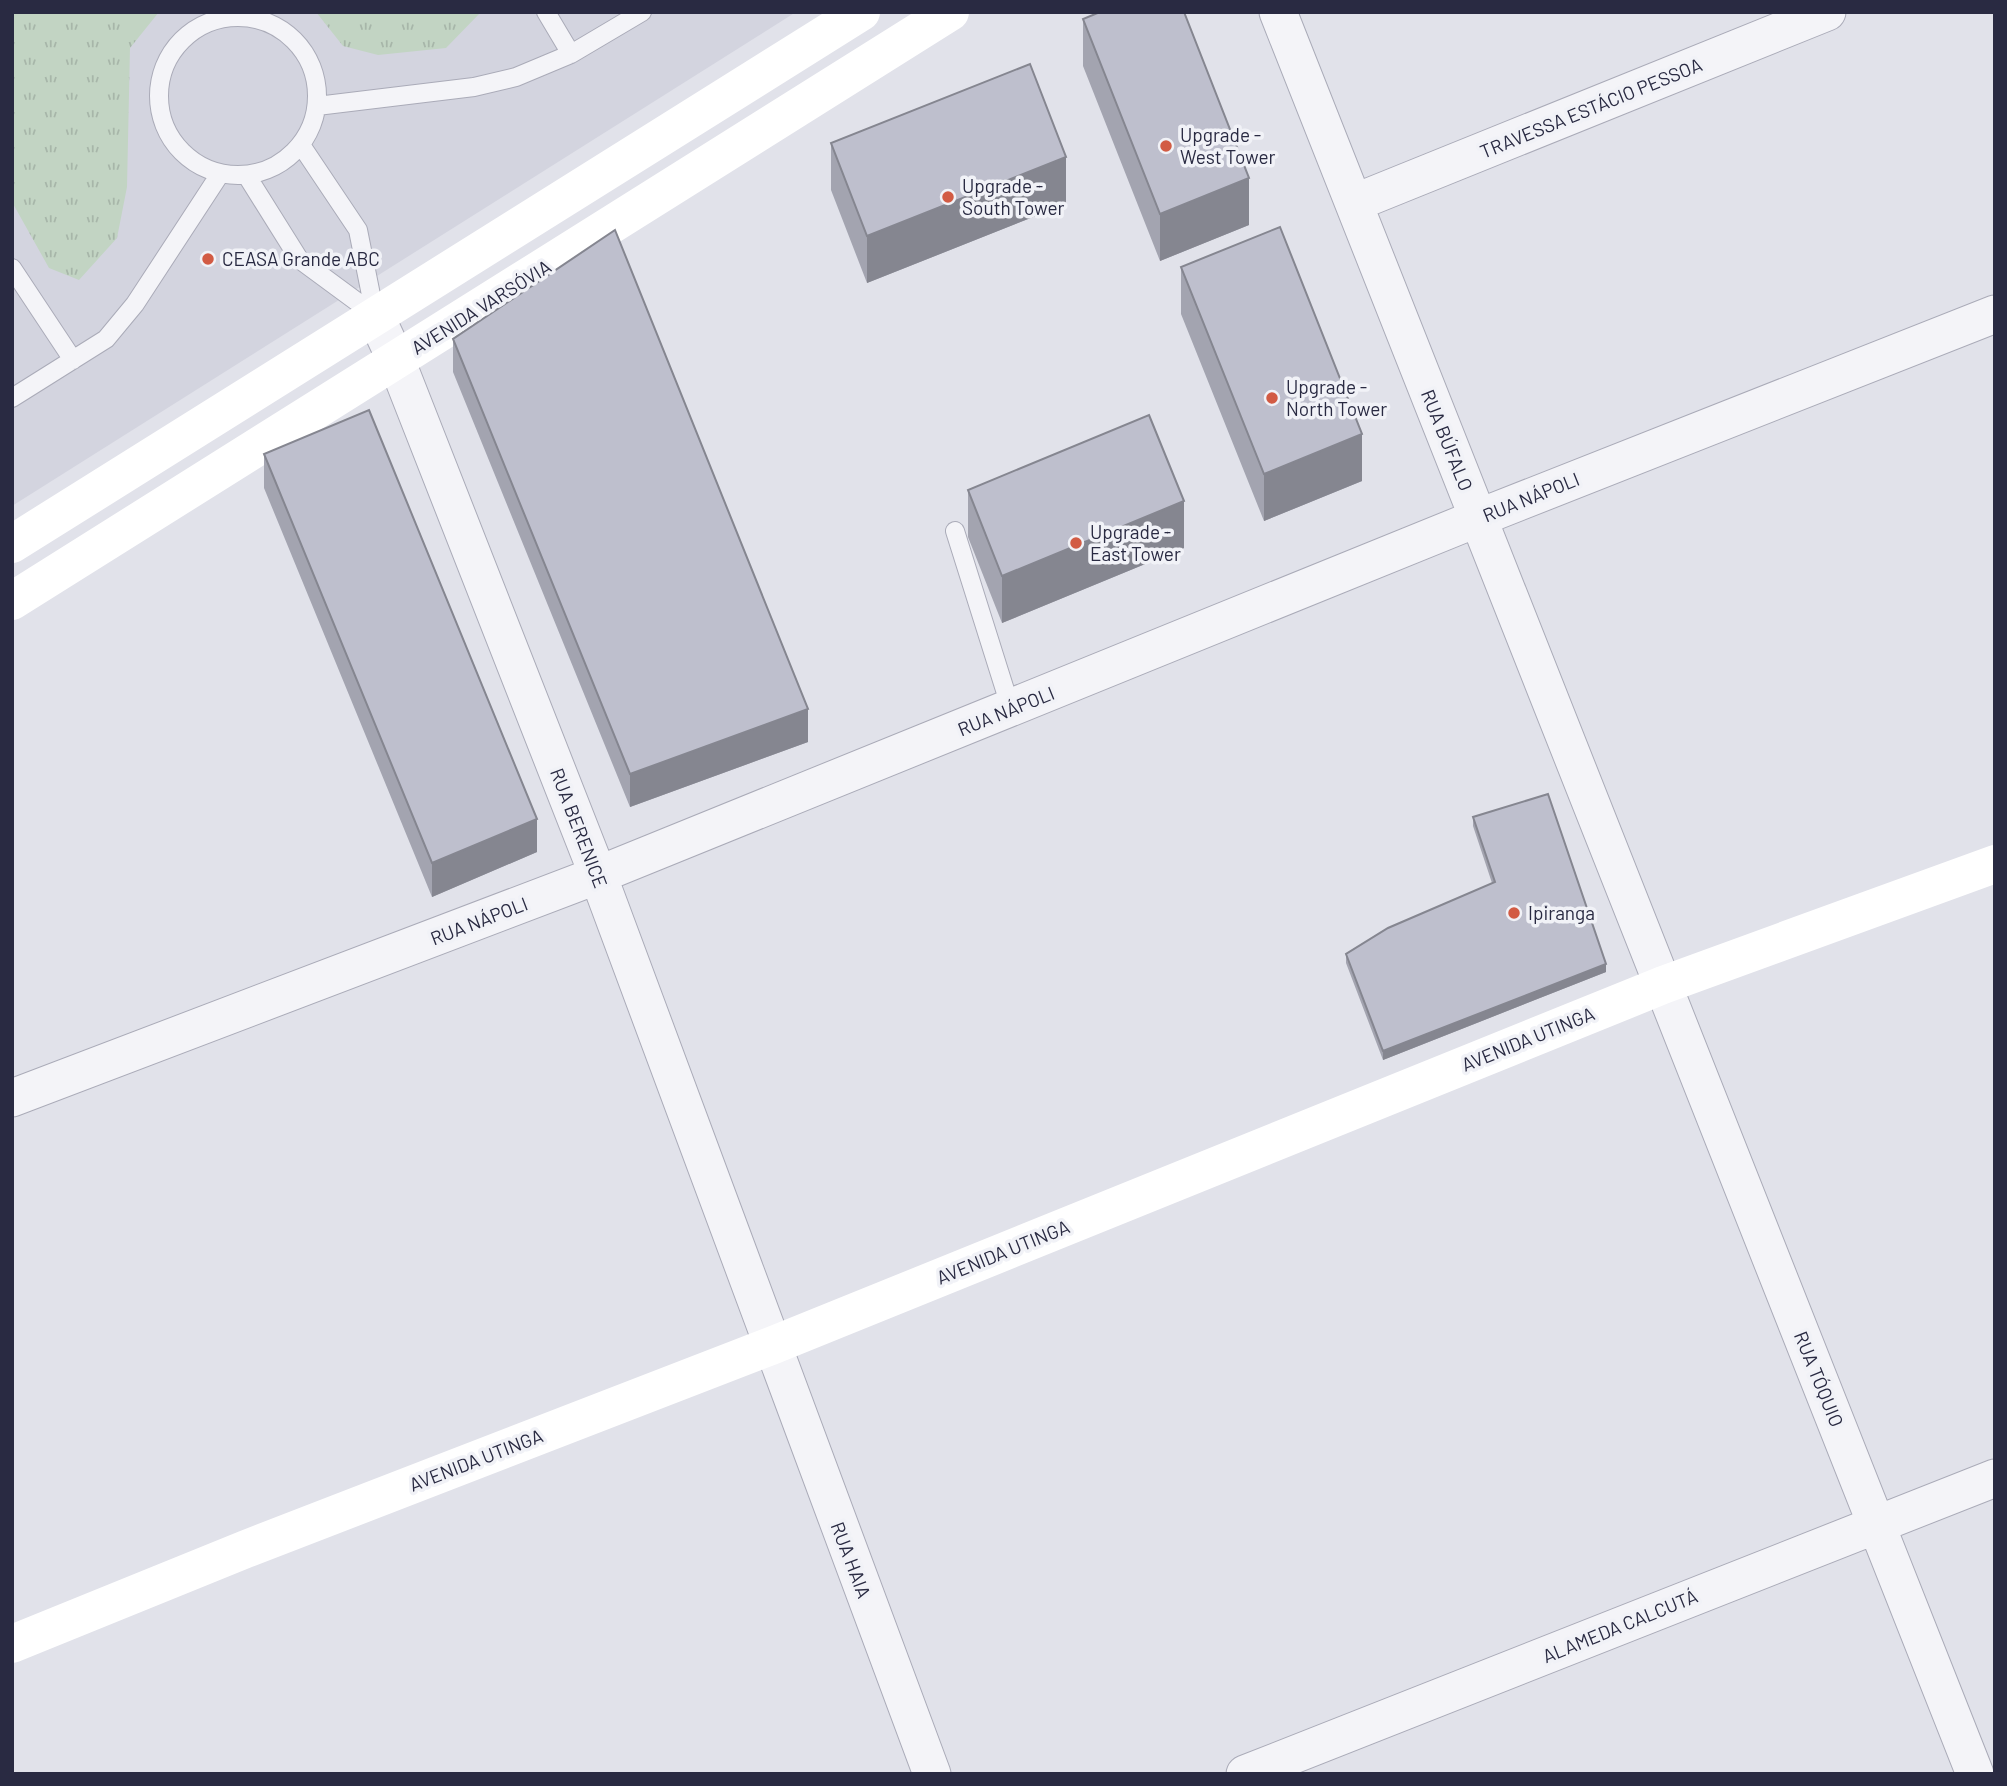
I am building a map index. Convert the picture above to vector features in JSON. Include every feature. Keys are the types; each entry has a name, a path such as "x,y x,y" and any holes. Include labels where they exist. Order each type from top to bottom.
{"main road":[{"path":"12,544 861,12"},
{"name":"AVENIDA VARSÓVIA","path":"12,601 950,12"},
{"name":"AVENIDA UTINGA","path":"12,1644 246,1549 771,1346 1662,985 1995,864"}],"street":[{"name":"RUA BÚFALO","path":"1278,12 1662,985"},
{"name":"TRAVESSA ESTÁCIO PESSOA","path":"1354,203 1827,12"},
{"name":"RUA NÁPOLI","path":"12,1098 598,875 1478,518 1995,314"},
{"name":"RUA BERENICE","path":"375,315 396,360 598,875 771,1346"},
{"name":"RUA TÓQUIO","path":"1662,985 1975,1774"},
{"name":"RUA HAIA","path":"771,1346 932,1774"},
{"name":"ALAMEDA CALCUTÁ","path":"1245,1774 1995,1478"}],"lane":[{"path":"547,12 571,54"},
{"path":"317,106 474,87 516,77 571,54 642,12"},
{"path":"243,16 268,22 290,36 307,55 316,80 317,106 312,127 301,145 286,160 267,171 247,176 220,174 196,164 177,147 163,124 159,99 162,73 174,50 193,31 217,19 243,16"},
{"path":"301,145 358,230 375,315"},
{"path":"12,398 106,339 135,304 220,174"},
{"path":"247,176 299,259 375,315"},
{"path":"12,268 73,360"},
{"path":"955,531 1011,709"}],"shaded area":[{"name":"CEASA Grande ABC","path":"12,12 796,12 12,506"}],"green space":[{"path":"12,12 159,12 130,48 127,187 117,238 79,280 49,268 12,202"},
{"path":"316,12 481,12 446,48 378,55 343,46"}],"building":[{"name":"Upgrade - West Tower","path":"1100,12 1184,12 1249,178 1160,214 1083,19"},
{"path":"1030,64 1066,157 867,236 831,143"},
{"name":"Upgrade - North Tower","path":"1280,227 1362,434 1264,474 1181,267"},
{"path":"615,230 808,709 630,774 453,339"},
{"path":"369,410 537,819 432,863 264,454"},
{"path":"1149,415 1184,501 1002,576 968,490"},
{"name":"Ipiranga","path":"1548,794 1606,964 1383,1051 1346,954 1388,928 1495,882 1473,817"}],"place":[{"name":"Upgrade - West Tower","path":"1166,146"},
{"name":"Upgrade - South Tower","path":"948,197"},
{"name":"CEASA Grande ABC","path":"208,259"},
{"name":"Upgrade - North Tower","path":"1272,398"},
{"name":"Upgrade - East Tower","path":"1076,543"},
{"name":"Ipiranga","path":"1514,913"}]}
